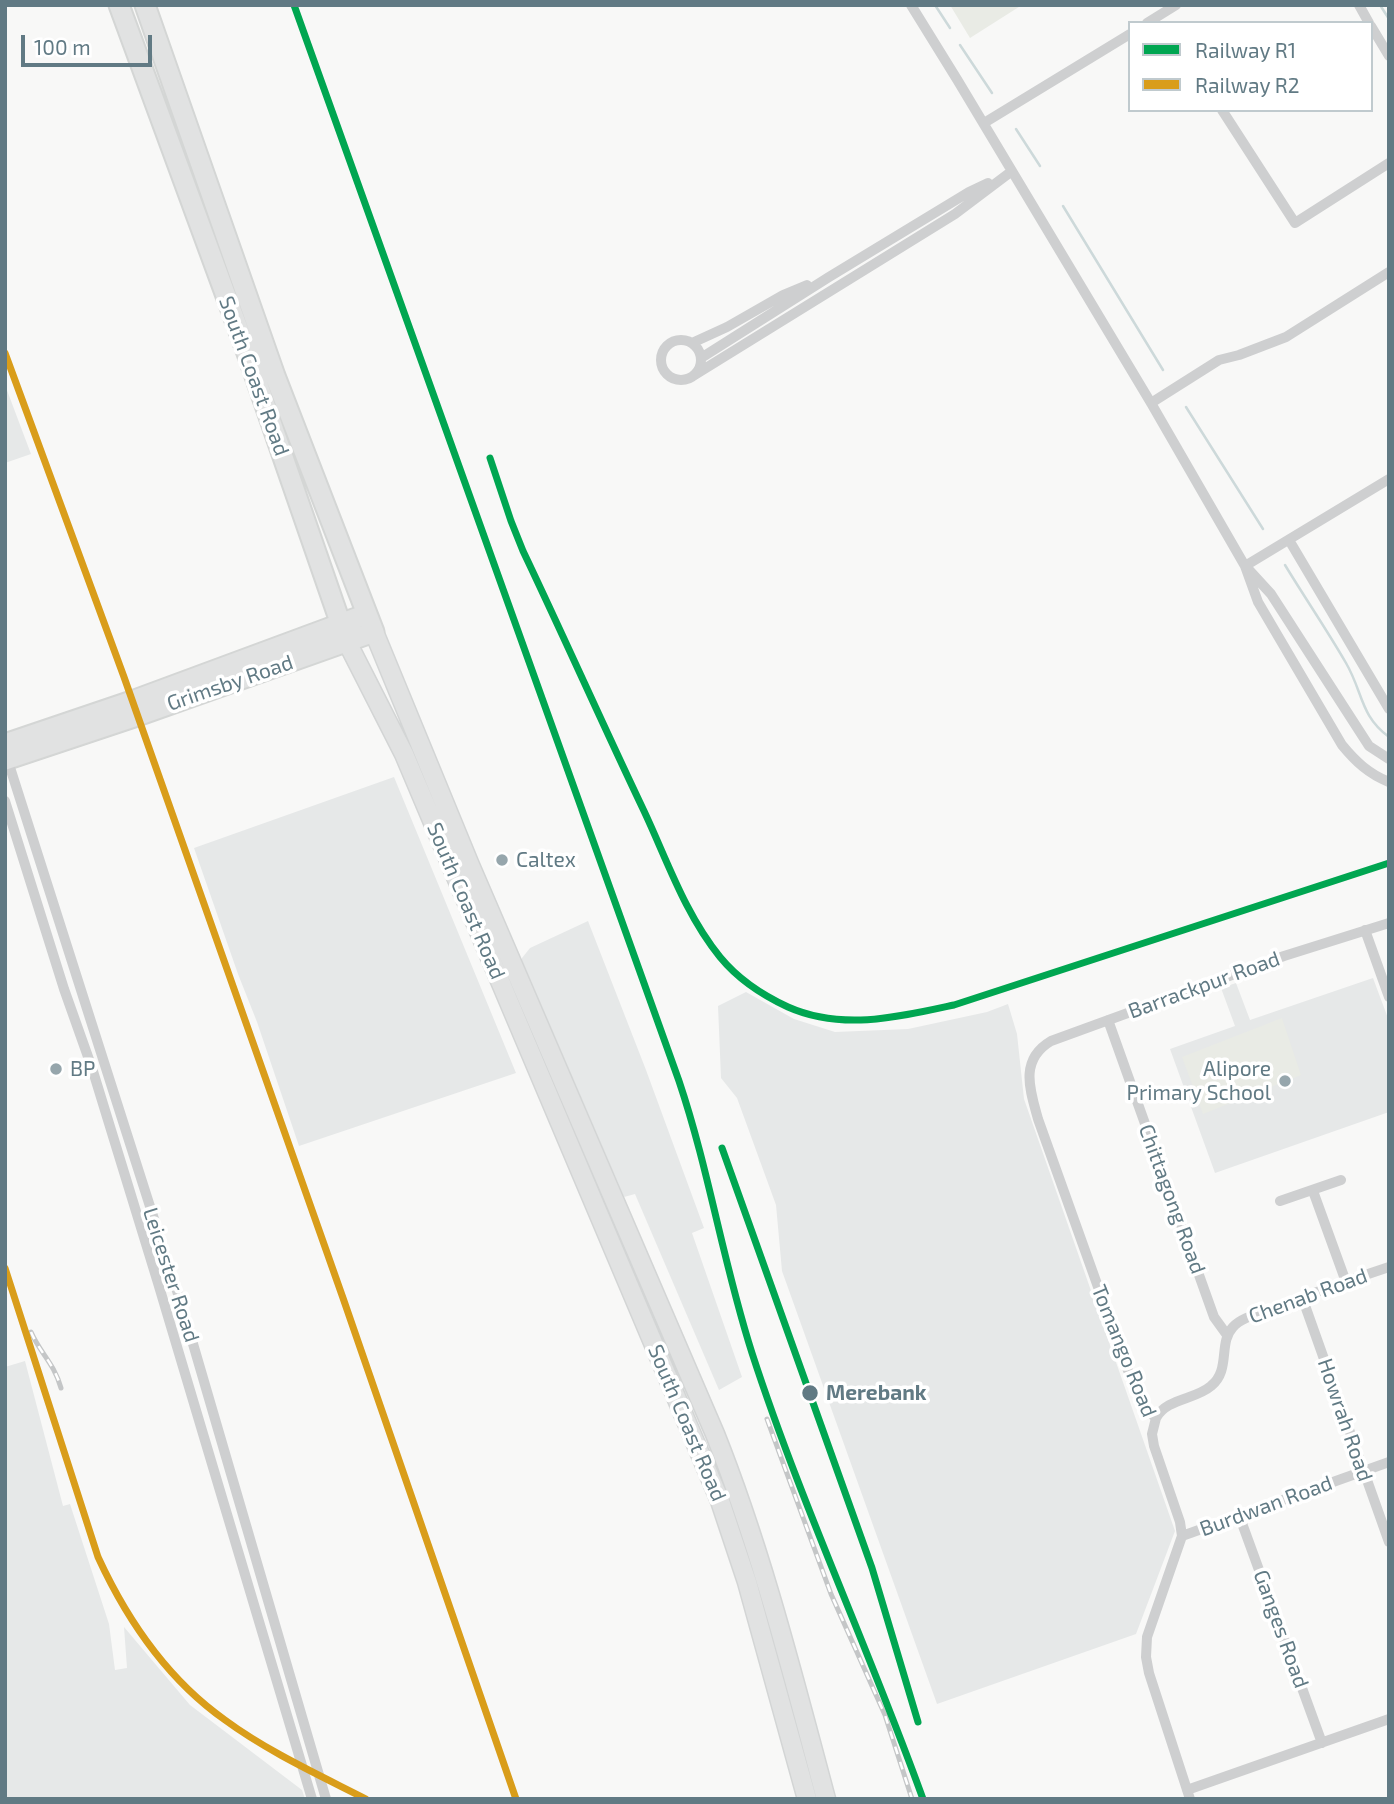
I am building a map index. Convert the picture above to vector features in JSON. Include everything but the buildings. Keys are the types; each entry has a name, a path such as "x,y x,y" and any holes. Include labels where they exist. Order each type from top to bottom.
{"highway":[{"name":"South Coast Road","path":"119,5 247,353 344,634"},
{"name":"South Coast Road","path":"145,5 275,376 371,623"},
{"path":"141,64 163,57"},
{"name":"Grimsby Road","path":"6,754 132,701 371,623"}],"main road":[{"name":"South Coast Road","path":"371,623 408,714 505,993 720,1501 747,1582 807,1799"},
{"name":"South Coast Road","path":"344,634 408,765 522,985 715,1434 743,1506 826,1799"},
{"path":"388,722 408,714"},
{"path":"505,993 522,985"},
{"path":"533,1060 551,1052"},
{"path":"550,1101 568,1093"},
{"path":"595,1207 614,1200"},
{"path":"680,1409 700,1401"},
{"path":"761,1633 779,1626"},
{"path":"806,1723 819,1744 838,1799"},
{"path":"791,1745 800,1799"}],"street":[{"path":"911,5 1151,403 1245,565 1258,602 1342,745 1359,765 1375,777 1389,782"},
{"path":"1163,19 1176,5"},
{"path":"1359,5 1368,21"},
{"path":"1373,29 1389,56"},
{"path":"984,123 1128,35"},
{"path":"1223,112 1295,223 1389,163"},
{"path":"701,358 969,192 1012,171"},
{"path":"693,376 698,371 700,352 684,340 671,342 660,359 661,365 668,376 681,381 693,376 955,214 1012,171"},
{"path":"1151,403 1219,360 1286,337 1389,272"},
{"path":"692,344 783,295 829,277"},
{"path":"1245,565 1389,479"},
{"path":"1289,540 1389,709"},
{"path":"1245,565 1272,594 1370,746 1389,759"},
{"name":"Leicester Road","path":"6,754 184,1312 326,1799"},
{"name":"Leicester Road","path":"5,802 92,1068 312,1799"},
{"name":"Barrackpur Road","path":"1031,1065 1046,1044 1074,1032 1284,956 1389,923"},
{"path":"1366,930 1389,997"},
{"name":"Chittagong Road","path":"1108,1020 1214,1317 1227,1335"},
{"name":"Tomango Road","path":"1031,1065 1028,1075 1029,1088 1051,1155 1142,1406 1156,1418 1152,1434 1154,1446 1180,1522 1182,1536"},
{"path":"1280,1201 1341,1180"},
{"path":"1313,1191 1346,1282"},
{"name":"Chenab Road","path":"1156,1418 1168,1405 1208,1389 1216,1381 1223,1366 1227,1335 1244,1319 1389,1266"},
{"name":"Howrah Road","path":"1302,1297 1389,1542"},
{"name":"Burdwan Road","path":"1182,1536 1389,1462"},
{"name":"Ganges Road","path":"1239,1515 1322,1742"},
{"path":"234,1537 248,1533"},
{"path":"1182,1536 1147,1637 1146,1657 1189,1795 1322,1742 1389,1719"}],"shaded area":[{"path":"950,5 1022,5 970,38"},
{"path":"5,385 31,454 5,463"},
{"path":"394,777 516,1073 299,1146 194,848"},
{"path":"588,921 704,1228 692,1233 742,1377 719,1390 635,1194 624,1197 522,961 530,948"},
{"name":"Alipore Primary School","path":"1373,978 1389,1021 1389,1112 1215,1173 1170,1049 1235,1026 1221,988 1236,983 1250,1020"},
{"path":"746,992 794,1019 835,1032 908,1029 987,1012 1008,1004 1017,1034 1024,1099 1175,1531 1136,1634 937,1704 782,1271 776,1205 737,1098 721,1078 718,1006"},
{"path":"1282,1018 1301,1075 1203,1114 1182,1057"},
{"path":"25,1361 63,1506 70,1504 109,1624 115,1670 127,1668 124,1627 190,1705 302,1790 305,1799 5,1799 5,1367"}],"waterway":[{"path":"935,5 950,28"},
{"path":"1380,5 1389,19"},
{"path":"960,45 992,93"},
{"path":"1016,129 1040,166"},
{"path":"1063,206 1163,370"},
{"path":"1186,407 1263,529"},
{"path":"1285,565 1346,663 1372,721 1389,737"}],"railway":[{"path":"5,353 124,677 516,1799"},
{"path":"490,458 523,551 687,905 727,965 751,986 788,1007 829,1019 871,1020 954,1005 1389,863"},
{"path":"5,1268 98,1557 136,1625 167,1667 204,1704 225,1720 276,1752 366,1799"},
{"path":"31,1332 55,1372 61,1388"},
{"path":"767,1419 831,1594 885,1715 912,1799"}],"rail line":[{"name":"R1","path":"294,5 679,1081 699,1148 742,1319 771,1409 923,1799"},
{"name":"R2","path":"5,353 124,677 516,1799"},
{"name":"R1","path":"490,458 523,551 687,905 727,965 751,986 788,1007 829,1019 871,1020 954,1005 1389,863"},
{"name":"R1","path":"722,1148 872,1568 918,1722"},
{"name":"R2","path":"5,1268 98,1557 136,1625 167,1667 204,1704 225,1720 276,1752 366,1799"}],"place":[{"name":"Caltex","path":"502,860"},
{"name":"BP","path":"56,1069"},
{"name":"Alipore Primary School","path":"1285,1081"},
{"name":"Merebank","path":"810,1393"}]}
